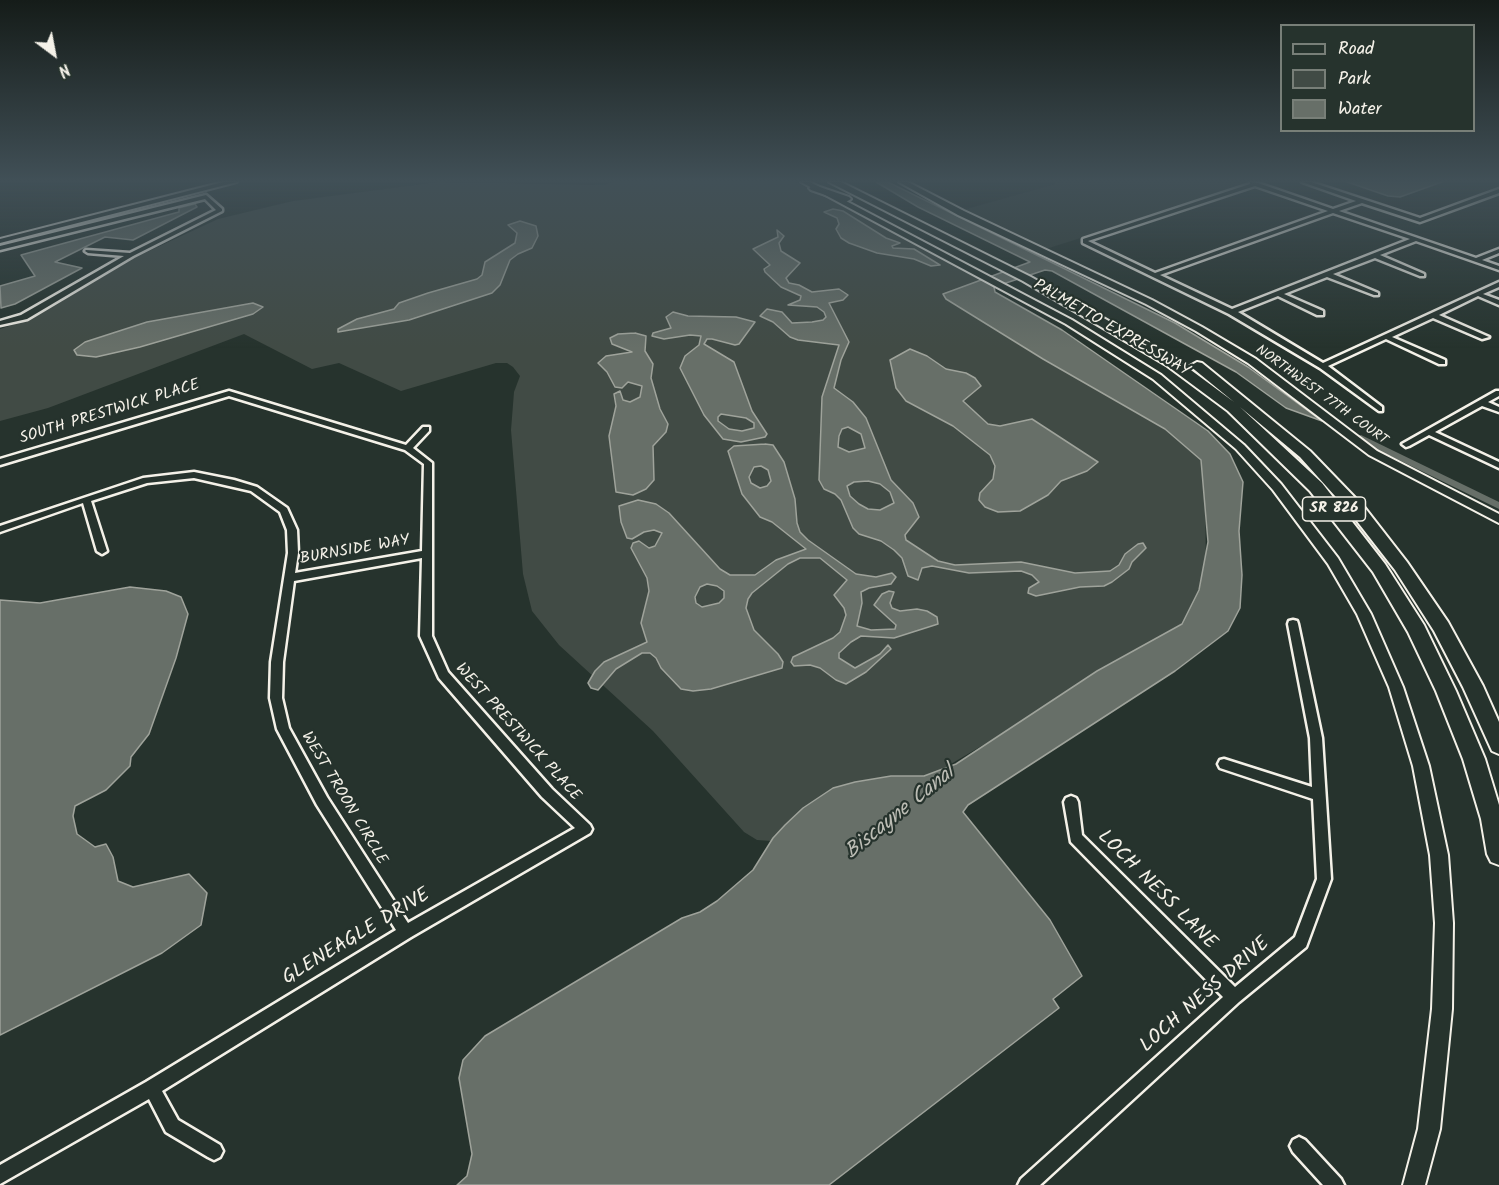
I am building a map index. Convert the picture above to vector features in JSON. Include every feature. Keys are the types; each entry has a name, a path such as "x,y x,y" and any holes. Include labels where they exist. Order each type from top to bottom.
{"highway":[{"name":"PALMETTO EXPRESSWAY","path":"940,237 1006,269 1028,273 1139,342 1199,382 1265,436 1316,487 1379,568 1417,630 1446,691 1474,759 1492,819 1499,854"},
{"name":"PALMETTO EXPRESSWAY","path":"958,237 1114,315 1195,364 1249,405 1305,454 1359,512 1401,566 1441,627 1473,686 1499,745"}],"street":[{"path":"0,241 16,237"},
{"path":"0,248 39,237"},
{"path":"0,323 24,317 166,237"},
{"path":"908,237 1088,332 1133,360 1214,423 1277,486 1299,513 1333,561 1364,614 1396,687 1421,766 1438,855 1444,923 1442,1009 1429,1129 1414,1185"},
{"name":"NORTHWEST 77TH COURT","path":"1012,237 1199,328 1306,400 1373,453 1499,519"},
{"path":"1092,237 1085,240 1086,243 1232,312 1323,366 1379,409"},
{"path":"1155,275 1260,237"},
{"path":"1411,237 1499,268"},
{"path":"1232,312 1416,239"},
{"path":"88,251 131,255"},
{"path":"1477,260 1499,251"},
{"path":"1376,256 1422,275"},
{"path":"1329,275 1376,294"},
{"path":"1323,366 1499,284"},
{"path":"1279,294 1320,313"},
{"path":"1478,294 1499,303"},
{"path":"1433,315 1485,337"},
{"path":"1387,337 1442,362"},
{"name":"WEST PRESTWICK PLACE","path":"229,393 408,448 428,463 426,636 443,675 547,793 585,829"},
{"name":"SOUTH PRESTWICK PLACE","path":"0,462 229,393"},
{"path":"1406,444 1499,393"},
{"path":"1482,403 1499,410"},
{"path":"408,448 426,429"},
{"path":"1429,432 1499,465"},
{"name":"WEST TROON CIRCLE","path":"0,529 146,480 186,476 208,477 254,489 284,510 292,530 290,578 277,662 276,698 283,729 322,801 406,932"},
{"path":"86,499 102,551"},
{"name":"BURNSIDE WAY","path":"290,578 426,554"},
{"name":"LOCH NESS DRIVE","path":"1028,1185 1234,997 1300,942 1324,879 1316,738 1293,624"},
{"path":"1224,764 1319,795"},
{"name":"LOCH NESS LANE","path":"1071,802 1076,838 1234,997"},
{"name":"GLENEAGLE DRIVE","path":"0,1175 152,1088 406,932 585,829"},
{"path":"152,1088 172,1126 214,1151"},
{"path":"1299,1146 1335,1185"}],"shaded area":[{"path":"1021,237 1083,237 1046,249"}],"green space":[{"path":"179,237 902,237 984,280 945,295 1166,426 1205,463 1206,585 1186,625 912,787 786,842 757,840 744,832 653,731 559,645 532,611 523,574 511,430 514,392 520,376 507,363 496,363 401,391 339,363 312,369 244,334 48,408 0,421 0,329 30,319 134,258"}],"water":[{"path":"86,237 104,237 55,262 82,268 15,304 1,308 0,286 35,276 21,255"},
{"path":"108,237 138,237 133,240"},
{"path":"516,237 537,237 532,248 510,260 500,285 492,293 409,320 338,332 338,329 357,319 394,309 399,303 428,293 477,279 482,275 485,262 515,243"},
{"path":"777,237 783,237 779,243 781,251 800,263 786,278 789,283 812,292 839,289 848,295 843,300 829,303 849,342 841,360 834,388 853,402 866,418 891,480 913,503 919,517 905,535 906,540 938,561 955,565 1021,562 1075,573 1110,571 1119,565 1125,554 1138,544 1143,543 1146,548 1132,562 1129,569 1104,586 1080,587 1036,596 1028,593 1029,588 1039,582 1032,575 1021,571 969,573 932,566 922,568 918,580 908,576 902,558 881,541 859,534 853,528 841,500 824,489 819,480 822,397 839,345 798,340 790,337 773,322 760,316 767,309 782,312 792,323 812,322 823,320 826,317 824,312 817,307 788,305 800,300 801,296 781,287 765,272 764,269 770,265 753,249","holes":["848,427 861,434 865,448 849,452 838,447 842,429","868,481 880,484 890,492 894,503 880,510 868,509 859,504 850,496 847,486 854,482"]},
{"path":"885,237 900,243 892,246 893,248 914,249 940,265 931,266 914,259 877,253 841,238"},
{"name":"Biscayne Canal","path":"980,237 1001,237 1175,323 1248,367 1322,421 1286,408 1236,372 1052,271 1045,270 994,287 995,292 1062,330 1208,431 1230,454 1243,482 1239,531 1242,575 1240,608 1228,631 1175,671 968,805 963,812 1050,920 1082,976 1053,999 1059,1008 829,1185 457,1185 467,1176 472,1154 459,1078 463,1060 485,1036 682,918 700,912 717,901 753,870 773,838 785,825 803,808 833,788 891,776 924,776 956,764 1097,671 1182,624 1199,590 1208,542 1201,460 1165,429 1043,359 946,299 943,294 1030,262"},
{"path":"253,303 263,307 253,314 140,347 96,357 77,355 74,350 85,342 147,322"},
{"path":"673,312 688,316 736,317 755,322 739,344 707,339 704,344 734,362 752,411 767,434 765,437 741,442 723,439 704,415 680,368 685,356 699,345 701,336 690,335 664,339 652,336 653,333 671,328 666,317","holes":["721,414 746,418 754,423 754,428 742,431 729,429 718,421"]},
{"path":"635,333 646,336 645,351 653,364 651,378 660,409 668,424 666,432 653,446 654,480 646,489 633,495 616,492 609,436 616,406 614,394 620,391 623,400 630,402 640,397 642,386 628,382 622,388 615,387 607,372 598,363 606,356 632,352 612,344 610,338 618,334"},
{"path":"910,349 927,356 946,369 966,373 975,378 981,386 963,401 988,424 1000,426 1032,419 1098,462 1087,471 1061,481 1048,495 1020,511 998,512 985,507 979,500 980,493 993,479 995,466 990,455 953,426 906,401 896,388 890,360"},
{"path":"773,445 784,462 795,499 800,532 808,540 856,574 876,577 892,573 896,577 891,584 869,588 861,592 862,603 857,626 871,630 895,629 896,625 874,605 882,594 889,591 894,592 890,603 892,608 900,611 917,609 927,611 937,617 938,624 894,638 861,636 851,642 839,653 839,658 855,668 880,654 888,645 891,649 866,672 846,684 836,680 820,668 810,665 794,666 791,662 793,657 833,638 840,632 846,615 844,608 834,595 847,580 820,558 800,558 788,564 752,593 746,608 754,630 778,654 783,662 782,668 711,689 693,691 681,689 661,668 656,658 650,653 642,653 616,669 598,690 591,688 588,683 604,662 647,642 641,623 649,591 647,578 631,548 633,543 639,541 649,548 655,546 662,533 654,530 644,532 632,539 627,538 621,522 619,506 638,500 656,504 669,513 720,569 730,575 755,575 776,560 806,549 772,522 760,517 742,494 728,451 734,446","holes":["761,466 768,470 771,481 767,486 760,488 751,483 749,477 754,467","707,584 717,586 724,591 724,598 719,603 702,607 696,603 695,597 700,587"]},
{"path":"130,587 166,591 181,597 188,614 176,658 149,734 131,757 130,766 106,790 75,806 73,816 77,834 95,847 106,844 113,857 118,881 133,887 189,874 207,893 201,925 162,953 0,1035 0,600 40,603"}],"waterway":[{"path":"1361,438 1499,506"}]}
